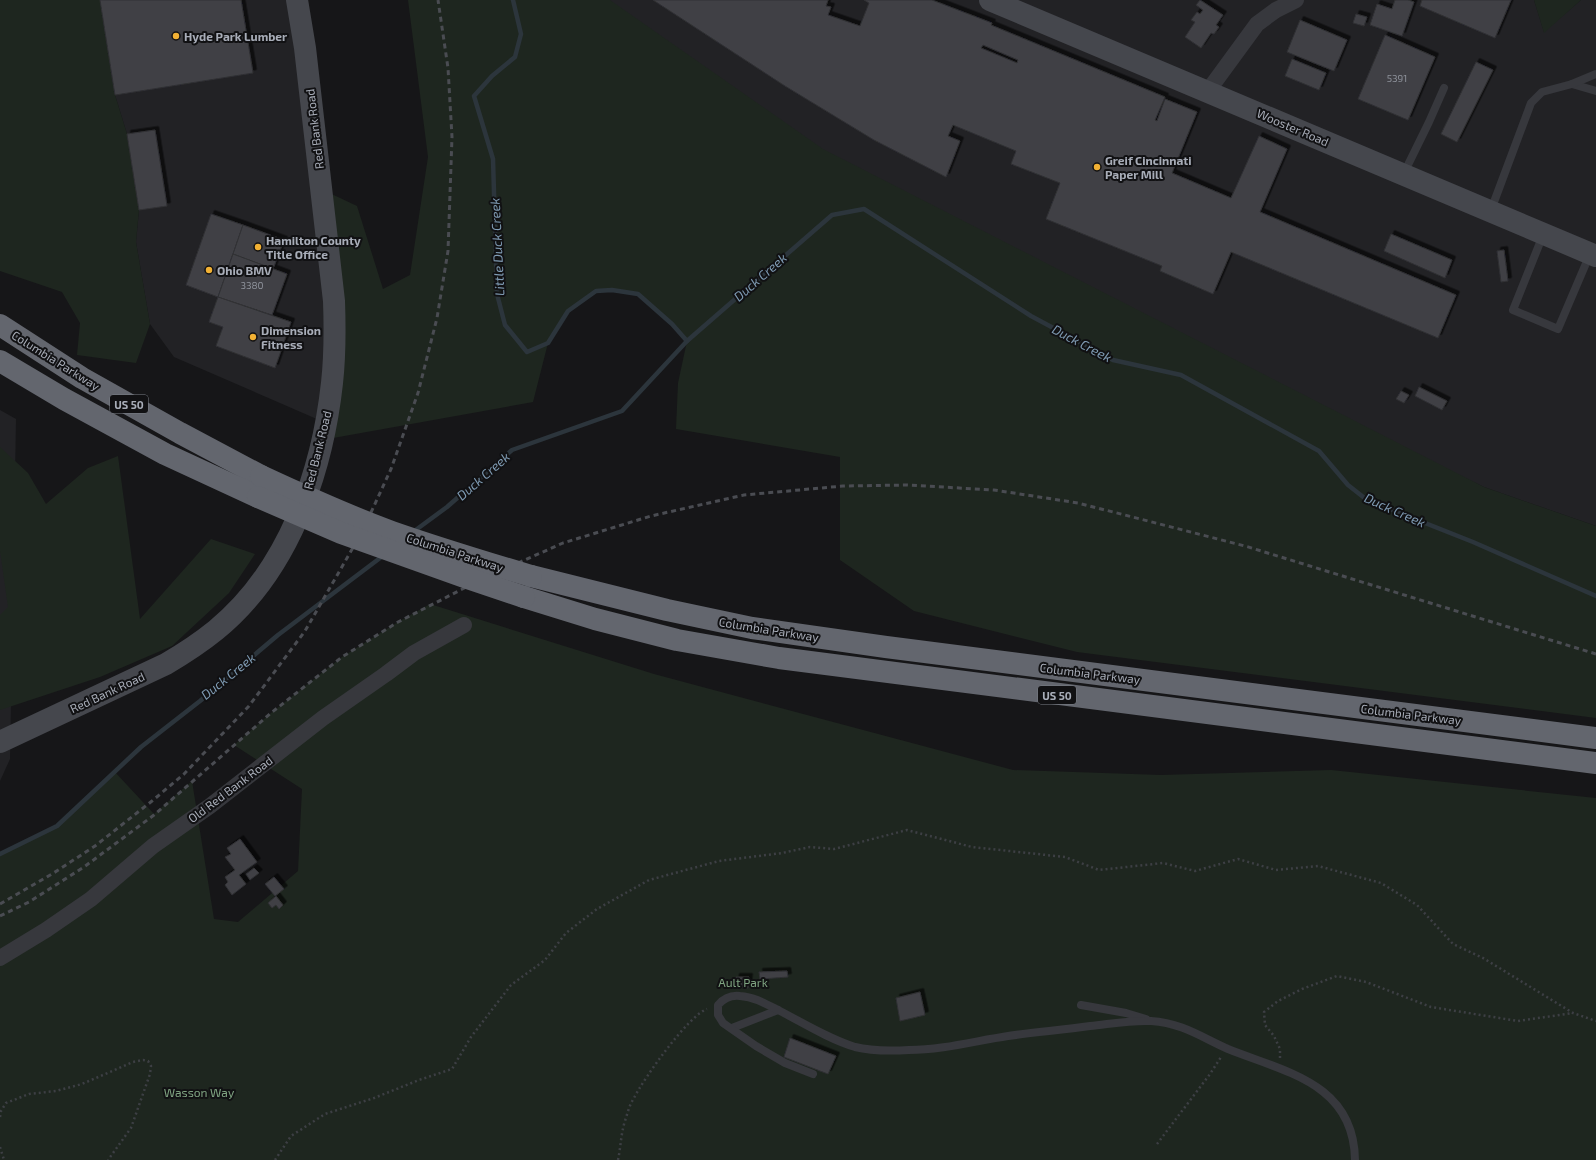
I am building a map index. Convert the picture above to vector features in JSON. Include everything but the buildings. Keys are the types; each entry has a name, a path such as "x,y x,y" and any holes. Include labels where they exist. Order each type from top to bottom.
{"highway":[{"name":"Columbia Parkway","path":"0,325 82,378 261,476 321,503 392,532 531,576 653,606 752,628 902,649 1596,738"},
{"name":"Columbia Parkway","path":"0,361 64,400 165,454 258,498 341,533 524,597 595,619 677,640 779,658 1596,763"}],"street":[{"name":"Red Bank Road","path":"0,742 166,664 189,650 216,630 259,586 278,558 291,534 304,502 317,463 326,423 332,383 335,342 334,301 306,55 297,0"},
{"name":"Wooster Road","path":"990,0 1593,254"},
{"path":"1208,91 1257,24 1276,10 1296,0"},
{"name":"Old Red Bank Road","path":"0,958 46,930 91,899 153,846 225,801 323,718 414,653 464,625"}],"lane":[{"path":"1490,211 1530,103 1542,92 1572,84 1596,74"},
{"path":"1572,84 1596,91"},
{"path":"1403,174 1444,88"},
{"path":"1543,234 1513,310 1558,329 1593,254"},
{"path":"813,1074 785,1063 756,1046 723,1023 718,1015 718,1004 724,998 740,996 765,1003 836,1040 857,1047 880,1050 910,1050 1107,1024 1151,1021"},
{"path":"1081,1005 1126,1013 1151,1021 1181,1026 1227,1048 1295,1074 1318,1086 1334,1101 1346,1119 1354,1142 1355,1160"},
{"path":"732,1028 778,1010"}],"path":[{"path":"274,1160 291,1136 325,1114 374,1098 452,1069 471,1037 511,985 545,960 566,933 597,909 649,880 719,861 782,853 810,847 834,849 907,830 972,847 1065,857 1099,870 1163,863 1195,871 1238,859 1276,870 1318,866 1360,877 1381,883 1417,905 1453,944 1483,958 1573,1013 1596,1021"},
{"path":"1280,1068 1280,1049 1274,1036 1265,1025 1264,1012 1278,1001 1302,989 1337,976 1366,982 1430,1007 1518,1021 1573,1013"},
{"path":"618,1160 625,1119 634,1097 652,1070 686,1025 702,1011 718,1004"},
{"path":"1157,1144 1210,1074 1227,1048"},
{"path":"0,1117 6,1103 29,1094 56,1091 82,1084 133,1062 143,1060 148,1061 151,1066 150,1074 131,1128 108,1160"},
{"path":"0,1148 4,1160"}],"shaded area":[{"path":"100,0 297,0 334,301 326,423 174,357 150,324 136,242 139,210 127,134 115,95"},
{"path":"578,0 1534,0 1544,32 1581,0 1596,0 1596,526 1484,487 812,167"},
{"path":"0,410 16,419 10,759 0,781"}],"green space":[{"path":"0,0 100,0 115,95 127,134 139,210 136,242 150,324 136,363 77,355 80,323 62,292 0,271"},
{"path":"408,0 610,0 823,149 1484,487 1596,526 1596,718 1077,652 914,611 840,560 840,457 676,429 678,383 687,341 672,324 638,294 612,290 596,291 568,311 548,343 533,402 322,440 326,423 321,189 357,206 383,289 410,275 428,157"},
{"path":"1534,0 1581,0 1544,33"},
{"path":"0,447 28,473 46,504 88,468 118,456 140,619 211,539 255,554 229,593 172,646 100,677 0,710 0,615 8,607 0,551"},
{"path":"430,604 654,674 1013,770 1161,775 1331,770 1596,798 1596,1160 0,1160 0,854 57,826 114,771 154,814 192,781 214,919 238,922 298,871 302,789 234,745 271,713 342,657"}],"waterway":[{"name":"Little Duck Creek","path":"513,0 521,34 515,57 492,76 474,96 493,159 497,294 505,325 527,352 548,343 568,311 596,291 612,290 638,294 672,324 687,341"},
{"name":"Duck Creek","path":"413,532 447,507 512,450 622,411 687,341 832,215 864,209 1031,316 1113,360 1181,375 1319,451 1348,485 1367,500 1473,542 1596,596"},
{"name":"Duck Creek","path":"0,854 57,826 141,747 200,701 278,635 384,555"}],"railway":[{"path":"0,904 52,874 95,846 184,774 249,706 305,631 362,532 391,469 418,393 437,318 448,251 452,137 448,68 438,0"},
{"path":"0,916 29,902 84,867 154,815 271,713 342,657 398,622 482,579 563,543 651,516 744,495 843,486 907,485 994,490 1078,503 1245,546 1596,654"}],"place":[{"name":"Hyde Park Lumber","path":"176,36"},
{"name":"Greif Cincinnati Paper Mill","path":"1097,167"},
{"name":"Hamilton County Title Office","path":"258,247"},
{"name":"Ohio BMV","path":"209,270"},
{"name":"Dimension Fitness","path":"253,337"}],"park label":[{"name":"Ault Park","path":"743,982"},
{"name":"Wasson Way","path":"199,1092"}]}
